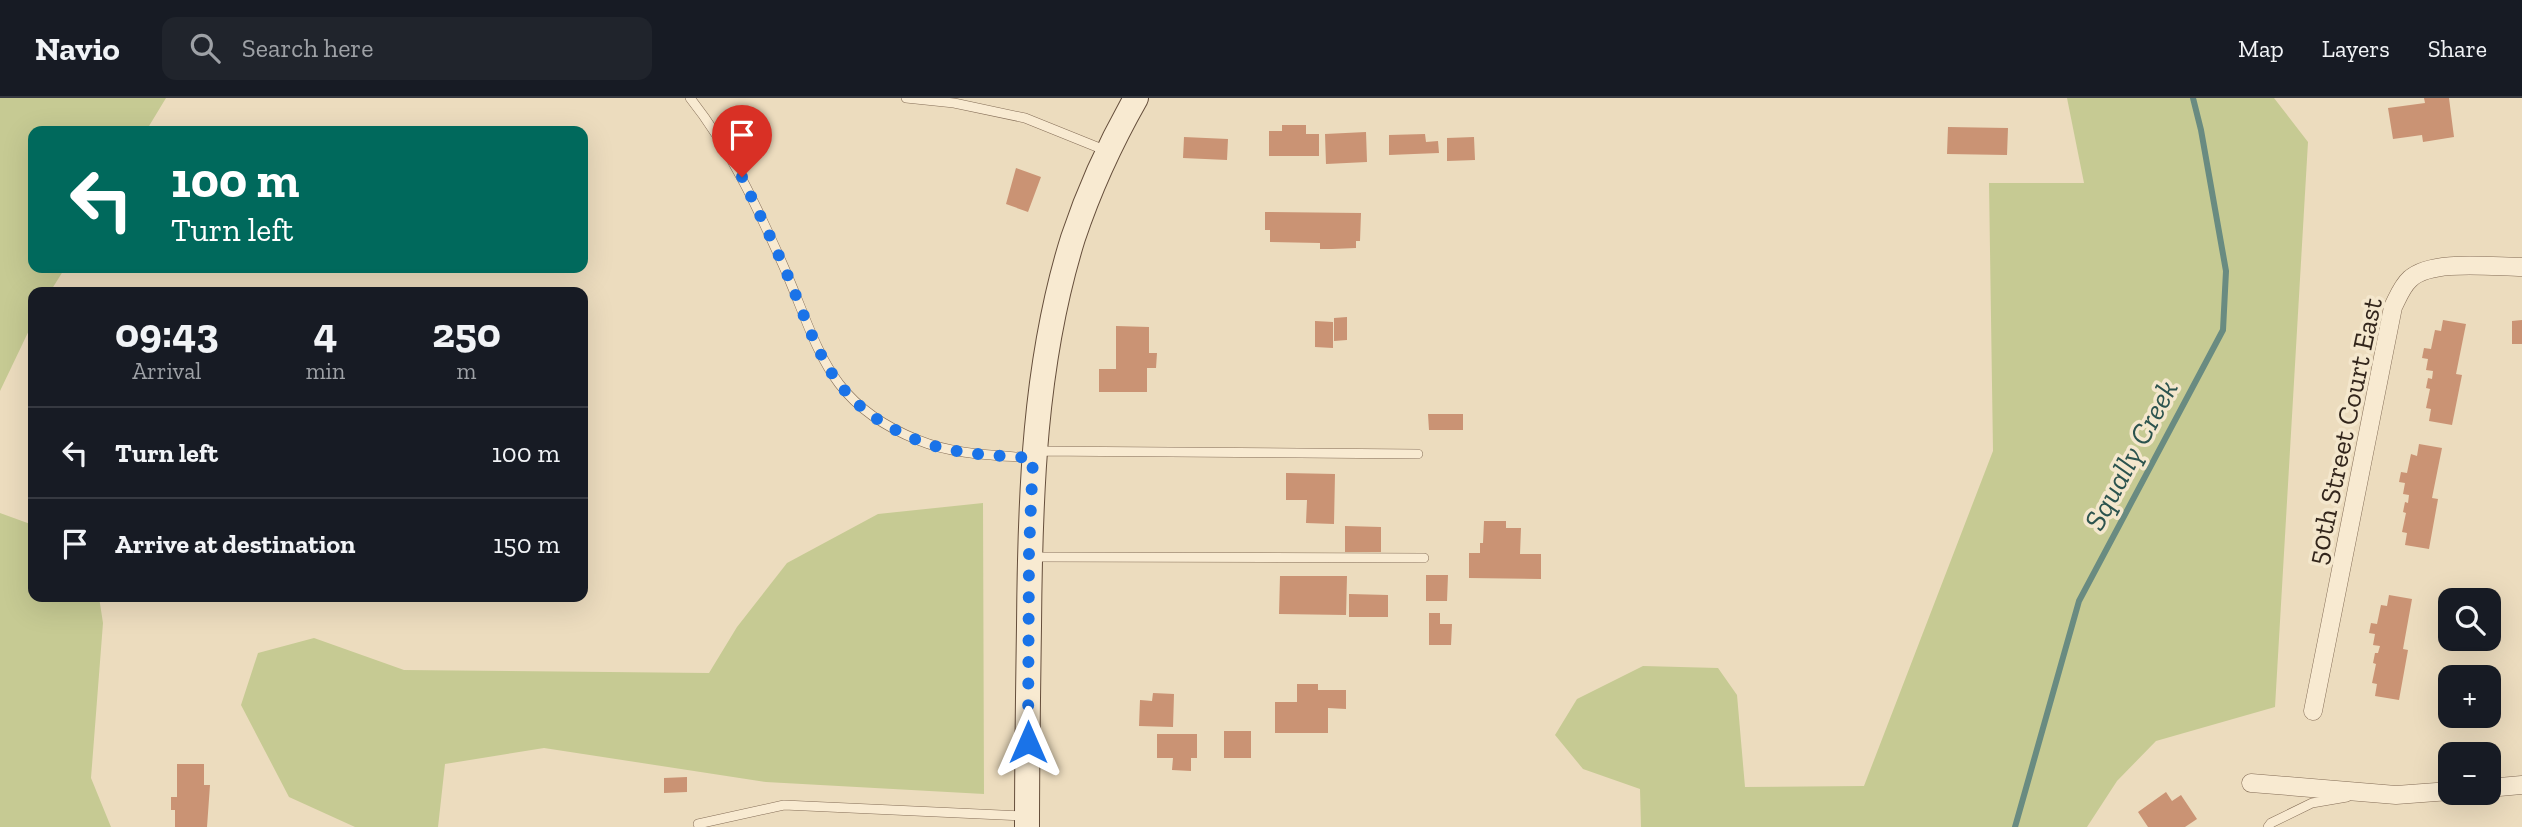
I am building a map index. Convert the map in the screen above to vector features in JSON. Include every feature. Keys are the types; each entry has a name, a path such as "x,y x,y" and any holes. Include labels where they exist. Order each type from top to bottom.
{"street":[{"path":"1027,821 1029,557 1033,455 1052,324 1073,239 1109,152 1136,98"},
{"name":"50th Street Court East","path":"2313,710 2393,306 2401,288 2424,269 2522,267"},
{"path":"2251,783 2370,793 2438,791"},
{"path":"2501,787 2522,785"}],"lane":[{"path":"690,98 742,177 785,269 812,339 830,372 851,399 878,420 918,440 956,452 1033,455 1418,454"},
{"path":"906,98 954,103 1025,118 1109,152"},
{"path":"1029,557 1424,558"},
{"path":"2268,827 2312,803 2370,793"},
{"path":"698,824 784,805 1027,821"}],"green space":[{"path":"0,98 166,98 149,126 28,126 28,273 62,273 53,287 28,287 28,332 0,391"},
{"path":"2067,98 2274,98 2308,142 2275,707 2156,741 2117,781 2087,827 1641,827 1640,789 1583,769 1555,735 1577,699 1643,666 1718,668 1737,695 1745,787 1864,786 1993,451 1989,183 2084,183"},
{"path":"983,503 984,794 766,782 544,748 445,764 438,827 355,827 289,797 241,705 258,653 314,638 404,670 709,673 737,627 787,563 878,514"},
{"path":"0,513 28,523 28,602 100,602 103,623 91,778 111,827 0,827"}],"building":[{"path":"2424,98 2449,98 2454,137 2423,142 2422,135 2393,139 2388,108 2425,103"},
{"path":"1282,125 1306,125 1306,134 1319,134 1319,156 1269,156 1269,131 1282,131"},
{"path":"1948,127 2008,128 2007,155 1947,154"},
{"path":"1366,132 1367,162 1326,164 1325,134"},
{"path":"1425,134 1426,142 1438,141 1439,153 1389,155 1389,135"},
{"path":"1184,137 1228,139 1227,160 1183,158"},
{"path":"1474,137 1475,160 1447,161 1447,138"},
{"path":"1016,168 1041,177 1028,212 1006,204"},
{"path":"1265,212 1361,213 1360,241 1356,241 1356,248 1332,249 1320,249 1320,243 1270,242 1270,230 1265,230"},
{"path":"1347,317 1347,340 1334,341 1334,318"},
{"path":"2443,320 2466,324 2456,374 2462,375 2452,425 2429,421 2431,409 2426,408 2430,389 2426,388 2428,378 2432,379 2433,371 2426,370 2428,359 2422,358 2424,348 2431,349 2435,330 2441,331"},
{"path":"2522,320 2522,344 2512,344 2512,321"},
{"path":"1315,321 1333,322 1333,348 1315,347"},
{"path":"1116,326 1149,327 1149,353 1157,353 1156,368 1147,368 1147,392 1099,392 1099,369 1116,369"},
{"path":"1428,414 1463,414 1463,430 1429,430"},
{"path":"2419,444 2442,448 2432,498 2438,499 2429,549 2405,545 2407,533 2402,532 2406,513 2403,512 2409,495 2403,494 2405,483 2399,482 2401,472 2407,473 2411,454 2417,456"},
{"path":"1286,473 1335,474 1334,524 1306,523 1307,500 1286,500"},
{"path":"1484,521 1506,521 1506,528 1521,528 1520,554 1541,554 1541,579 1469,578 1469,553 1480,553"},
{"path":"1345,526 1381,527 1381,552 1345,552"},
{"path":"1426,575 1448,575 1447,601 1426,601"},
{"path":"1280,576 1347,576 1346,615 1279,614"},
{"path":"1349,594 1388,595 1388,617 1349,617"},
{"path":"2389,595 2412,599 2403,649 2408,650 2399,700 2375,696 2377,684 2372,683 2375,653 2378,653 2380,646 2373,645 2375,634 2369,633 2371,623 2377,624 2381,605 2387,606"},
{"path":"1429,613 1440,613 1440,624 1452,624 1451,645 1429,645"},
{"path":"1297,684 1318,684 1318,690 1346,690 1346,709 1328,708 1328,733 1275,733 1275,702 1297,702"},
{"path":"1153,693 1174,694 1173,727 1139,726 1140,700 1152,701"},
{"path":"1224,731 1251,731 1251,758 1224,758"},
{"path":"1157,734 1197,734 1197,758 1191,758 1191,771 1172,770 1173,758 1157,758"},
{"path":"177,764 204,764 204,785 210,785 207,827 175,827 175,810 171,810 171,797 177,797"},
{"path":"687,777 687,792 664,793 664,778"},
{"path":"2166,792 2172,801 2181,795 2197,819 2185,827 2148,827 2138,812"}],"waterway":[{"name":"Squally Creek","path":"2015,827 2079,601 2223,330 2226,271 2193,98"}],"route":[{"path":"742,177 785,269 812,339 830,372 851,399 878,420 918,440 956,452 1033,458 1029,551 1028,742"}]}
